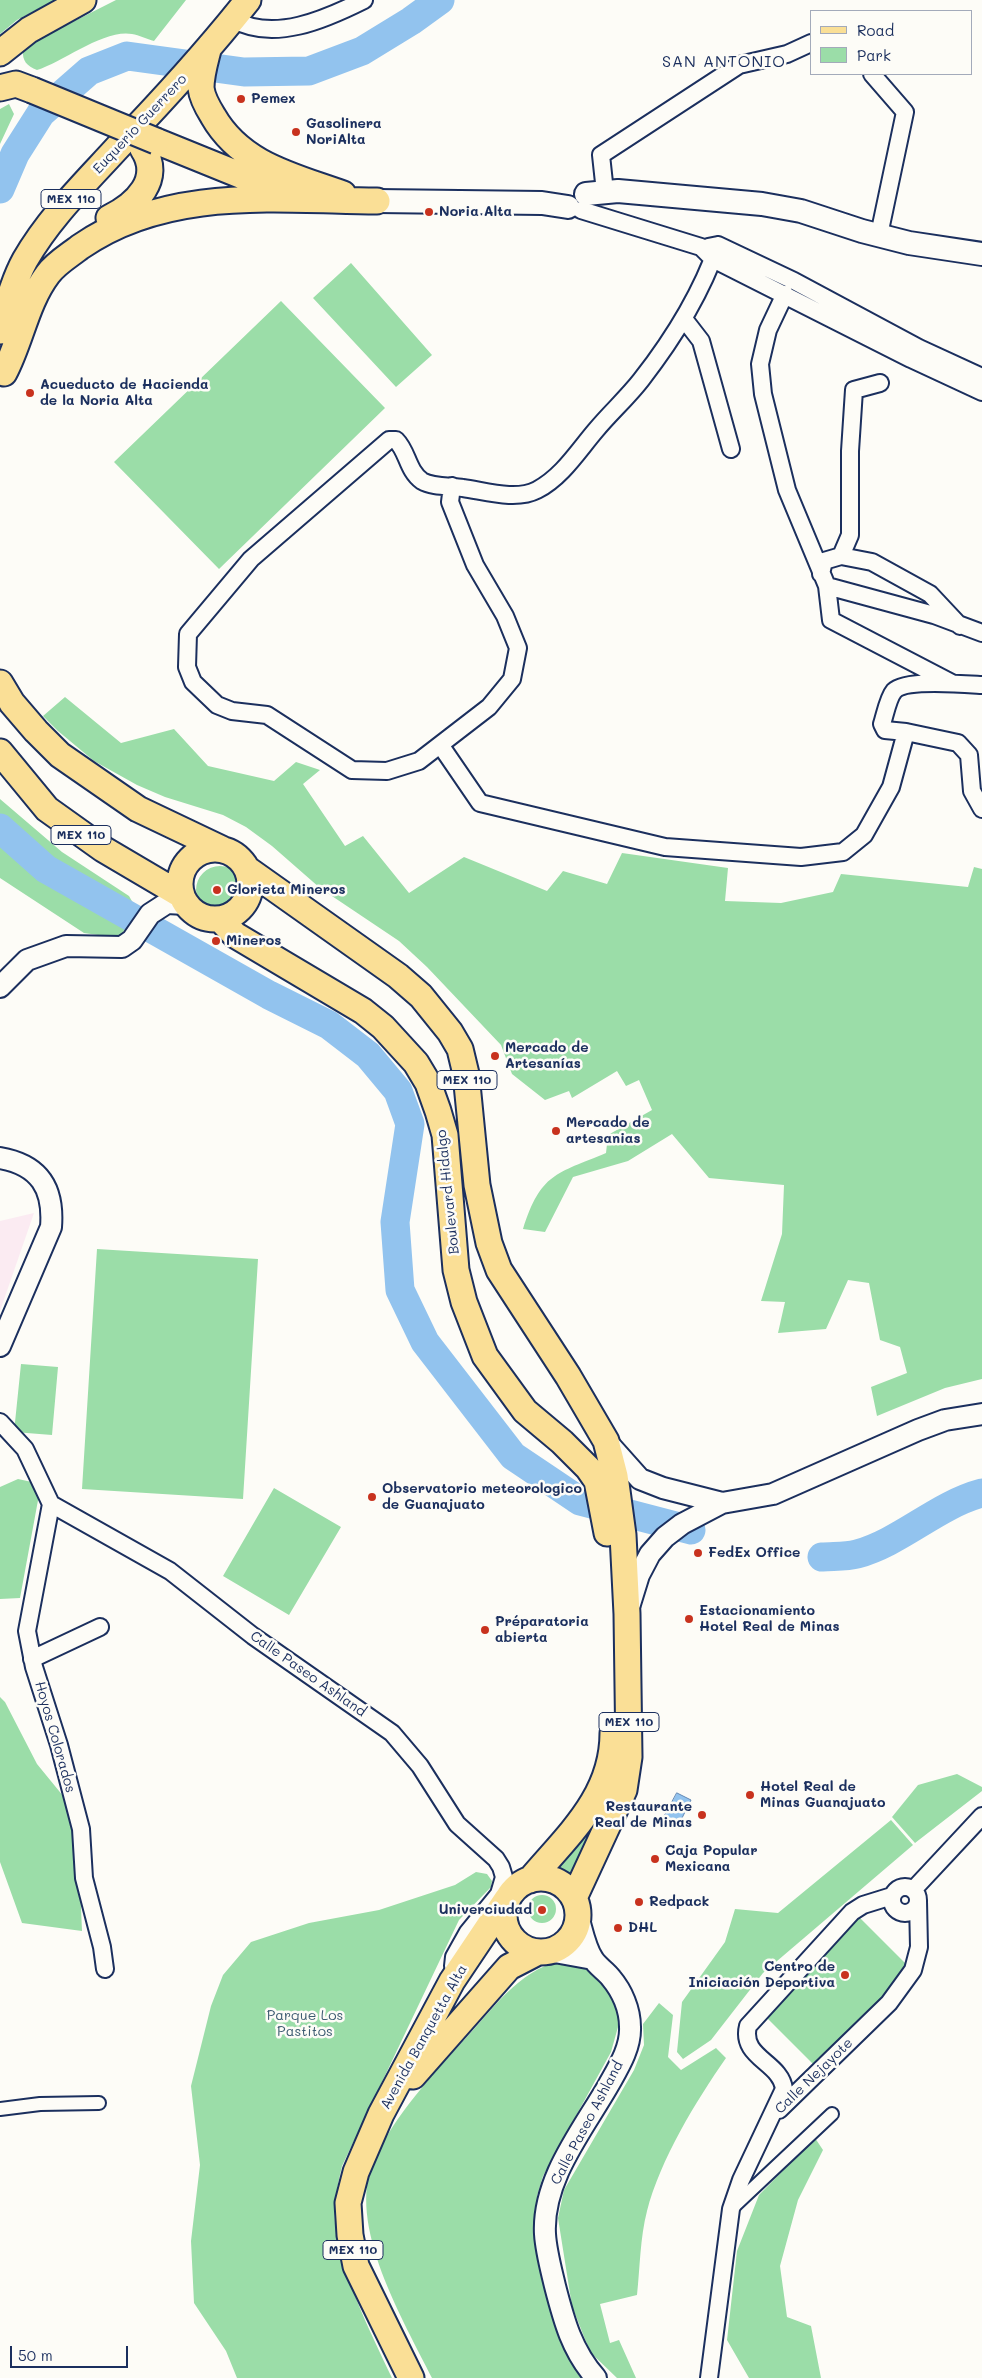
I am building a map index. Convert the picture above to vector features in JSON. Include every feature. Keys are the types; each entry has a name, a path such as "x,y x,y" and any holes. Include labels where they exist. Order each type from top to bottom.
{"main road":[{"path":"0,53 29,30 83,0"},
{"name":"Euquerio Guerrero","path":"0,331 11,291 26,259 47,228 75,194 212,45 248,0"},
{"path":"212,45 201,89 217,124 247,155 267,167 352,197"},
{"path":"0,88 16,84 81,108 149,145 283,191 377,201"},
{"path":"36,296 37,270 62,243 121,212 143,191 151,170 149,145"},
{"path":"1,376 15,353 22,327 49,273 74,252 118,225 154,212 192,203 222,200 542,203 582,199 618,191 762,204 801,211 909,243 982,254"},
{"path":"0,295 18,262 47,228"},
{"name":"MEX 110","path":"0,683 12,703 60,755 138,809 232,853 247,868 398,976 421,996 450,1032 460,1049 466,1074 477,1186 489,1243 499,1270 606,1441 606,1479 627,1614 630,1740 624,1790 576,1907 576,1928 560,1946 543,1951"},
{"name":"MEX 110","path":"0,752 55,815 103,849 183,900 200,916 220,919"},
{"path":"183,900 180,874 188,861 201,851 222,849"},
{"path":"220,919 237,911 248,896 250,877 247,868"},
{"name":"Boulevard Hidalgo","path":"220,919 235,935 364,1011 383,1026 416,1063 428,1082 445,1135 456,1270 464,1302 485,1356 528,1413 588,1468 606,1479"},
{"name":"MEX 110","path":"507,1899 518,1886 530,1880 587,1813 605,1782 612,1758 616,1536"},
{"path":"530,1880 550,1879 568,1889 576,1907"},
{"path":"507,1899 505,1922 509,1934 526,1949 543,1951"},
{"name":"Avenida Banquetta Alta","path":"381,2114 452,1981 507,1899"},
{"name":"Avenida Banquetta Alta","path":"381,2114 458,2022 509,1967 543,1951"},
{"name":"MEX 110","path":"381,2114 356,2172 348,2203 350,2235 356,2266 366,2291 411,2378"}],"street":[{"path":"233,20 243,25 273,30 328,18 364,0"},
{"path":"810,43 787,54 739,65 601,155 582,199 701,248 794,281 919,348 982,377"},
{"path":"873,75 905,112 878,235"},
{"path":"716,252 785,294 911,360 982,392"},
{"path":"452,486 450,502 476,565 505,616 518,648 512,679 489,707 441,746 419,761 387,771 352,770 267,715 232,711 217,705 193,682 186,667 188,634 251,559 389,440 396,440 403,446 409,466 422,481 508,495 536,490 559,474 641,380 684,318 716,252"},
{"path":"785,294 768,330 760,364 764,394 788,490 824,580"},
{"path":"684,318 701,341 731,449"},
{"path":"841,556 850,535 850,451 854,390 880,383"},
{"path":"952,683 831,620 824,580 824,560 841,556 872,562 930,594 960,626"},
{"path":"824,580 934,615 982,633"},
{"path":"982,685 938,682 900,687 893,692 882,724 885,730 958,742 969,755 972,790 982,810"},
{"path":"441,746 480,803 665,846 801,857 843,852 864,835 891,787 906,732"},
{"path":"0,987 27,960 47,952 66,946 122,947 132,940 150,914 166,903 183,900"},
{"path":"0,1158 25,1166 37,1175 45,1184 52,1210 51,1227 0,1346"},
{"path":"627,1614 638,1575 650,1554 665,1537 682,1524 722,1504 773,1494 945,1420 982,1414"},
{"path":"0,1422 25,1450 51,1504"},
{"path":"606,1441 640,1480 722,1504"},
{"name":"Hoyos Colorados","path":"51,1504 27,1631 32,1659 59,1744 81,1829 84,1878 102,1947 105,1969"},
{"name":"Calle Paseo Ashland","path":"51,1504 170,1572 253,1636 392,1732 420,1766 458,1824 496,1859 504,1877 499,1894 468,1932 454,1957 452,1981"},
{"path":"32,1659 100,1627"},
{"path":"916,1895 982,1816"},
{"name":"Calle Nejayote","path":"902,1887 916,1895 919,1947 913,1970 889,2003 772,2117 784,2093 784,2084 751,2048 746,2035 748,2026 852,1912 863,1904 892,1896 902,1887"},
{"name":"Calle Paseo Ashland","path":"576,1907 593,1959 611,1978 622,1995 629,2012 630,2038 621,2063 551,2187 546,2210 545,2234 548,2258 567,2329 582,2362 596,2378"},
{"path":"543,1951 593,1959"},
{"path":"0,2109 40,2104 99,2103"},
{"path":"731,2209 832,2114"},
{"path":"709,2378 731,2209 756,2145 772,2117"}],"shaded area":[{"path":"34,1213 0,1311 0,1221"}],"green space":[{"path":"0,0 55,0 17,20 0,34"},
{"path":"116,0 186,0 154,41 135,35 121,34 109,36 37,70 26,63 23,57 23,50 37,40"},
{"path":"9,104 14,114 0,144 0,109"},
{"path":"351,263 432,355 396,387 313,298"},
{"path":"281,301 385,408 219,569 114,462"},
{"path":"65,697 121,743 174,729 208,766 274,781 296,762 320,770 303,784 345,846 363,836 409,893 464,857 547,891 563,871 607,884 622,853 728,868 725,901 781,903 833,892 841,874 968,887 974,867 982,869 982,1379 945,1388 877,1416 871,1387 907,1373 900,1347 880,1340 869,1283 848,1280 826,1329 778,1333 785,1302 761,1301 782,1234 784,1185 709,1178 672,1134 628,1161 573,1177 545,1232 523,1229 537,1196 544,1186 553,1178 574,1166 606,1153 608,1135 652,1110 639,1080 626,1086 617,1071 572,1098 569,1091 545,1100 512,1074 501,1045 427,967 399,941 320,888 272,846 246,827 223,815 165,797 137,785 94,761 58,731 43,716"},
{"path":"0,799 62,852 129,896 137,910 119,938 84,933 0,878"},
{"path":"220,866 229,868 237,873 242,881 244,890 242,899 237,907 229,912 220,914 211,912 203,907 198,899 196,890 198,881 203,873 211,868"},
{"path":"97,1249 258,1259 243,1499 82,1489"},
{"path":"21,1364 58,1367 52,1435 14,1432"},
{"path":"18,1479 41,1484 20,1598 0,1599 0,1487"},
{"path":"274,1488 341,1527 289,1615 223,1576"},
{"path":"0,1697 5,1702 37,1764 77,1813 82,1931 22,1923 0,1862"},
{"path":"957,1774 982,1787 982,1791 915,1843 892,1817 918,1785"},
{"path":"602,1802 606,1803 569,1884 554,1875"},
{"path":"891,1820 913,1845 763,1973 711,2040 683,2059 677,2052 682,2002 725,1942 735,1909 778,1913"},
{"name":"Parque Los Pastitos","path":"476,1872 487,1874 492,1881 491,1887 459,1920 342,2166 336,2194 335,2223 344,2263 374,2341 392,2378 237,2378 226,2351 194,2303 191,2241 200,2165 191,2086 211,2006 223,1975 251,1942 309,1923 379,1910 455,1885"},
{"path":"542,1895 552,1899 556,1909 552,1919 542,1923 532,1919 528,1909 532,1899"},
{"path":"858,1916 911,1969 815,2066 762,2013"},
{"path":"560,1961 591,1967 615,1991 619,2016 611,2052 543,2176 537,2196 536,2212 548,2285 591,2378 432,2378 394,2301 372,2242 367,2213 367,2185 374,2160 403,2111 507,1992 531,1973"},
{"path":"659,2003 673,2015 668,2057 681,2070 716,2048 726,2058 680,2132 653,2192 643,2232 637,2295 600,2304 610,2343 619,2340 636,2378 617,2378 590,2352 572,2306 558,2218 564,2190 634,2070 644,2045 643,2024"},
{"path":"815,2138 823,2150 798,2200 780,2266 787,2317 811,2326 821,2378 749,2378 727,2340 737,2251 759,2195"}],"water":[{"path":"677,1793 691,1800 679,1824 664,1817"}],"waterway":[{"path":"0,189 15,154 41,113 89,71 127,56 244,72 309,71 362,51 411,21 440,0"},
{"path":"0,828 46,869 269,995 329,1025 368,1055 398,1091 410,1124 395,1222 400,1290 425,1342 513,1456 580,1501 691,1530"},
{"path":"822,1557 853,1555 873,1548 889,1541 950,1506 982,1493"}],"place":[{"name":"Pemex","path":"241,99"},
{"name":"Gasolinera NoriAlta","path":"296,132"},
{"name":"Noria Alta","path":"429,212"},
{"name":"Acueducto de Hacienda de la Noria Alta","path":"30,393"},
{"name":"Glorieta Mineros","path":"217,890"},
{"name":"Mineros","path":"216,941"},
{"name":"Mercado de Artesanías","path":"495,1056"},
{"name":"Mercado de artesanias","path":"556,1131"},
{"name":"Observatorio meteorologico de Guanajuato","path":"372,1497"},
{"name":"FedEx Office","path":"698,1553"},
{"name":"Estacionamiento Hotel Real de Minas","path":"689,1619"},
{"name":"Préparatoria abierta","path":"485,1630"},
{"name":"Hotel Real de Minas Guanajuato","path":"750,1795"},
{"name":"Restaurante Real de Minas","path":"702,1815"},
{"name":"Caja Popular Mexicana","path":"655,1859"},
{"name":"Redpack","path":"639,1902"},
{"name":"Univerciudad","path":"542,1910"},
{"name":"DHL","path":"618,1928"},
{"name":"Centro de Iniciación Deportiva","path":"845,1975"}],"district":[{"name":"SAN ANTONIO","path":"724,62"}]}
